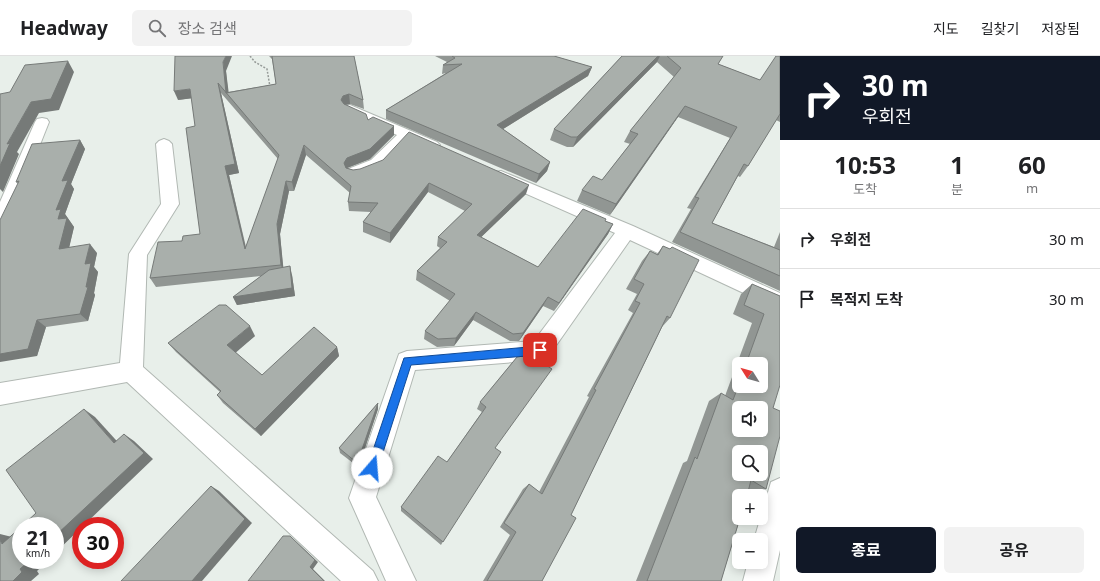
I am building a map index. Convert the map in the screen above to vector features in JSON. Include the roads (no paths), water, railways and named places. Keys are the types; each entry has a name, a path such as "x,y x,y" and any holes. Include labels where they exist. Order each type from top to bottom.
{"street":[{"path":"350,109 448,152"},
{"path":"0,222 42,122"},
{"path":"354,173 377,164 406,134"},
{"path":"131,371 138,254 170,204 164,144"},
{"path":"484,168 627,231 780,302"},
{"path":"401,581 362,498 407,361 540,350 627,231"},
{"path":"0,394 131,371"},
{"path":"131,371 363,581"},
{"path":"758,581 780,491"}]}
